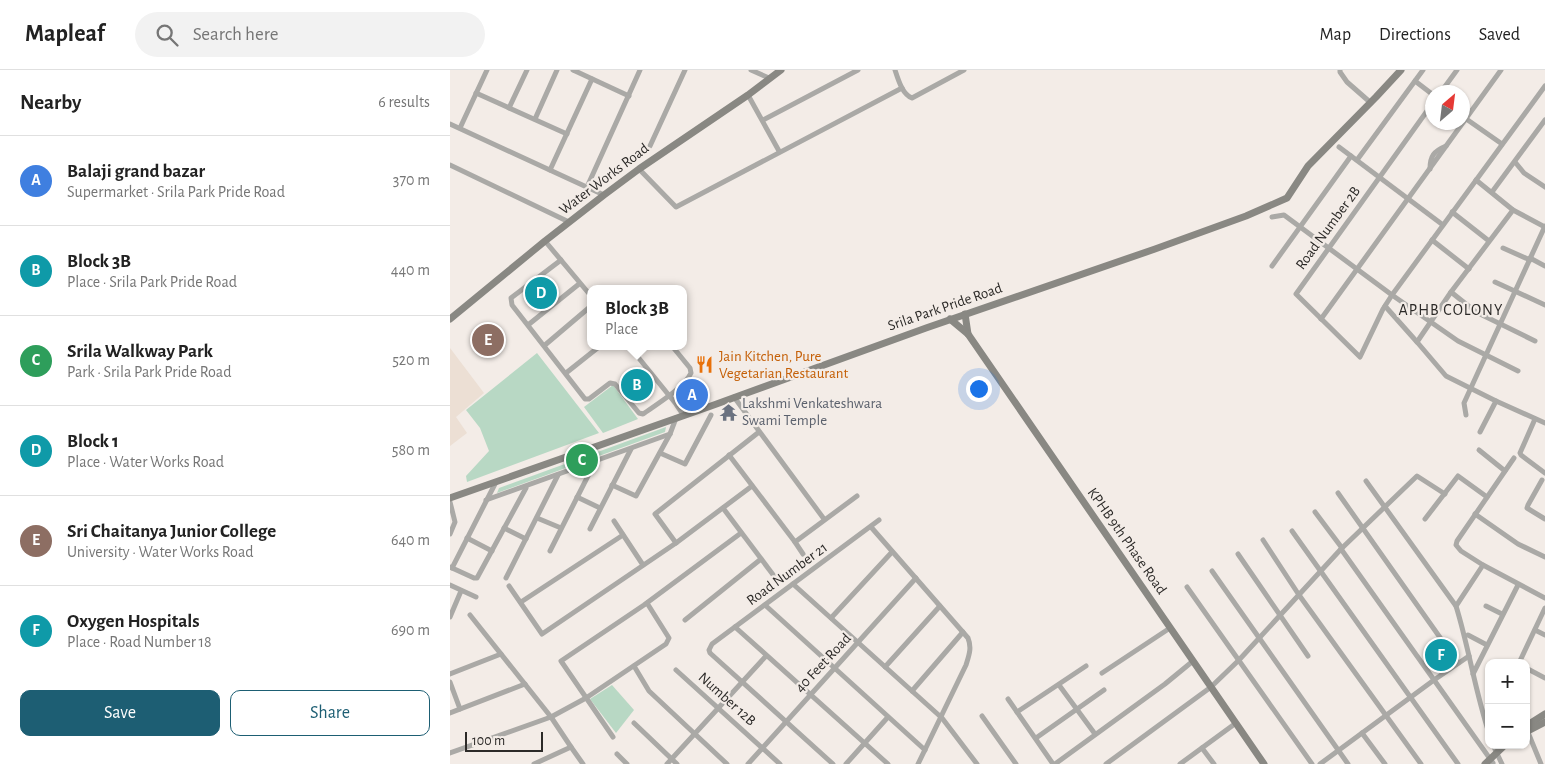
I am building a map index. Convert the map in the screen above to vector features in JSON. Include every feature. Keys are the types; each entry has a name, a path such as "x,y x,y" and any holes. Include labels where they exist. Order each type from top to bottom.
{"street":[{"path":"460,128 487,70"},
{"path":"509,108 527,70"},
{"path":"535,120 557,70"},
{"path":"573,70 629,96"},
{"path":"587,187 640,70"},
{"path":"650,146 685,70"},
{"path":"751,70 769,78"},
{"name":"Water Works Road","path":"450,319 545,240 638,169 748,95 781,70"},
{"path":"763,120 858,70"},
{"path":"894,70 902,88 912,98 964,70"},
{"path":"1340,70 1347,82 1371,103"},
{"name":"Srila Park Pride Road","path":"450,498 684,416 950,319 1246,216 1287,198 1308,166 1401,70"},
{"path":"1357,160 1423,70"},
{"path":"1446,85 1457,70"},
{"path":"1470,110 1502,70"},
{"path":"550,170 592,79"},
{"path":"1414,81 1425,89"},
{"path":"1456,130 1447,146 1432,155 1430,169 1321,319 1360,357 1392,295 1545,86"},
{"path":"638,169 676,207 902,88"},
{"path":"476,93 567,134"},
{"path":"748,95 779,152"},
{"name":"Road Number 2B","path":"1321,319 1296,294 1425,114"},
{"path":"1492,192 1545,120"},
{"path":"1470,121 1502,144"},
{"path":"450,124 604,195"},
{"path":"1339,147 1443,225"},
{"path":"1272,266 1351,156"},
{"path":"1515,162 1524,173 1545,187"},
{"path":"450,165 569,222"},
{"path":"1466,416 1464,403 1545,226 1513,210 1476,180"},
{"path":"1418,342 1451,292 1513,210"},
{"path":"1452,212 1489,241"},
{"path":"1272,217 1284,215 1430,323 1458,341 1518,371"},
{"path":"545,240 587,292"},
{"path":"1432,240 1469,269"},
{"path":"1503,248 1545,266"},
{"path":"561,260 511,298 512,305 587,399 610,383 615,384 641,414 689,377 691,373 690,368 675,350"},
{"path":"1495,282 1545,306"},
{"path":"528,324 579,284"},
{"path":"1451,292 1476,312 1535,341"},
{"path":"1385,306 1446,376 1545,423"},
{"path":"545,345 587,309"},
{"name":"KPHB 9th Phase Road","path":"966,314 968,334"},
{"name":"KPHB 9th Phase Road","path":"950,319 968,334 1264,764"},
{"path":"566,373 595,350"},
{"path":"632,350 684,416"},
{"path":"734,397 824,519"},
{"path":"1480,432 1496,401"},
{"path":"660,453 685,464 711,415"},
{"path":"612,485 636,496 670,434 676,418"},
{"path":"1535,419 1520,453 1521,456 1545,473"},
{"path":"676,543 655,514 759,432"},
{"path":"486,500 670,434"},
{"path":"590,529 632,448"},
{"path":"1479,450 1505,470"},
{"path":"729,455 803,554"},
{"path":"1514,458 1456,544 1461,551 1483,566 1545,598"},
{"path":"550,551 595,461"},
{"path":"506,578 558,474"},
{"path":"1106,764 1211,687 1239,660 1259,636 1281,616 1342,548 1417,476 1444,494"},
{"path":"1425,519 1458,476 1487,497"},
{"path":"1542,480 1527,508 1545,519"},
{"path":"1366,481 1456,606 1485,721"},
{"path":"496,482 451,568 474,578 477,578 526,487"},
{"path":"510,586 542,634 676,543 752,486"},
{"path":"1338,493 1458,664"},
{"path":"578,496 600,508"},
{"path":"795,542 857,496"},
{"path":"450,502 455,522 450,534"},
{"path":"723,508 774,576"},
{"path":"1315,512 1494,761"},
{"path":"1475,514 1518,544 1545,557"},
{"path":"537,518 561,528"},
{"name":"Road Number 21","path":"742,682 710,652 710,647 879,520"},
{"path":"614,521 643,565"},
{"path":"871,527 963,632 970,644 966,665 942,718 918,764"},
{"path":"504,528 526,539"},
{"path":"1292,531 1458,764"},
{"path":"614,737 561,661 647,603 741,532"},
{"path":"521,602 623,535"},
{"path":"467,538 492,551"},
{"path":"1263,540 1299,594 1421,764"},
{"path":"831,618 892,552"},
{"path":"1238,554 1308,656"},
{"path":"685,620 761,559"},
{"path":"1456,606 1483,566"},
{"path":"1212,571 1348,764"},
{"name":"40 Feet Road","path":"748,764 916,578"},
{"path":"793,584 942,718 977,764"},
{"path":"450,585 476,597"},
{"path":"1472,675 1518,585"},
{"path":"1187,588 1312,764"},
{"path":"450,617 462,591"},
{"path":"450,753 552,718 586,698 668,641 647,603"},
{"path":"765,606 925,750"},
{"path":"885,667 940,606"},
{"path":"1486,606 1502,614"},
{"path":"1520,659 1545,608"},
{"path":"470,615 552,718 583,764"},
{"path":"735,627 888,764"},
{"path":"1102,673 1170,628"},
{"path":"1535,630 1545,635"},
{"path":"912,691 963,632"},
{"path":"1468,635 1487,645"},
{"path":"450,674 501,654"},
{"path":"668,764 766,656"},
{"path":"1320,764 1385,715 1469,656"},
{"path":"1008,699 1054,764 1165,684 1193,661"},
{"path":"634,666 649,691 727,764"},
{"path":"1017,712 1086,666"},
{"name":"Number 12B","path":"676,670 780,764"},
{"path":"1530,670 1545,678"},
{"path":"450,682 460,709"},
{"path":"742,682 833,764"},
{"path":"450,713 525,684"},
{"path":"1059,685 1095,734"},
{"path":"1036,738 1104,690"},
{"path":"1530,726 1545,714"},
{"path":"982,716 1016,764"},
{"path":"846,764 888,717"},
{"path":"1530,728 1545,722"},
{"path":"634,723 677,764"},
{"path":"1180,764 1236,723"},
{"path":"1362,733 1385,764"},
{"path":"1530,736 1541,764"},
{"path":"534,764 571,747"},
{"path":"1202,748 1214,764"},
{"path":"1494,761 1503,749"},
{"path":"1494,761 1507,749"},
{"path":"617,754 627,764"}],"shaded area":[{"path":"450,348 484,393 456,417 467,433 450,446"}],"green space":[{"path":"537,353 599,433 467,482 466,476 489,451 480,428 466,410"},
{"path":"613,385 638,419 603,433 584,407"},
{"path":"666,427 665,432 497,493 499,488"},
{"path":"612,685 634,710 616,733 590,699"}],"place":[{"name":"Block 1","path":"541,293"},
{"name":"Sri Chaitanya Junior College","path":"488,340"},
{"name":"Jain Kitchen, Pure Vegetarian Restaurant","path":"705,365"},
{"name":"Block 3B","path":"637,385"},
{"name":"Balaji grand bazar","path":"692,395"},
{"name":"Lakshmi Venkateshwara Swami Temple","path":"728,412"},
{"name":"Srila Walkway Park","path":"582,460"},
{"name":"Oxygen Hospitals","path":"1441,655"}],"district":[{"name":"APHB COLONY","path":"1451,310"}]}
